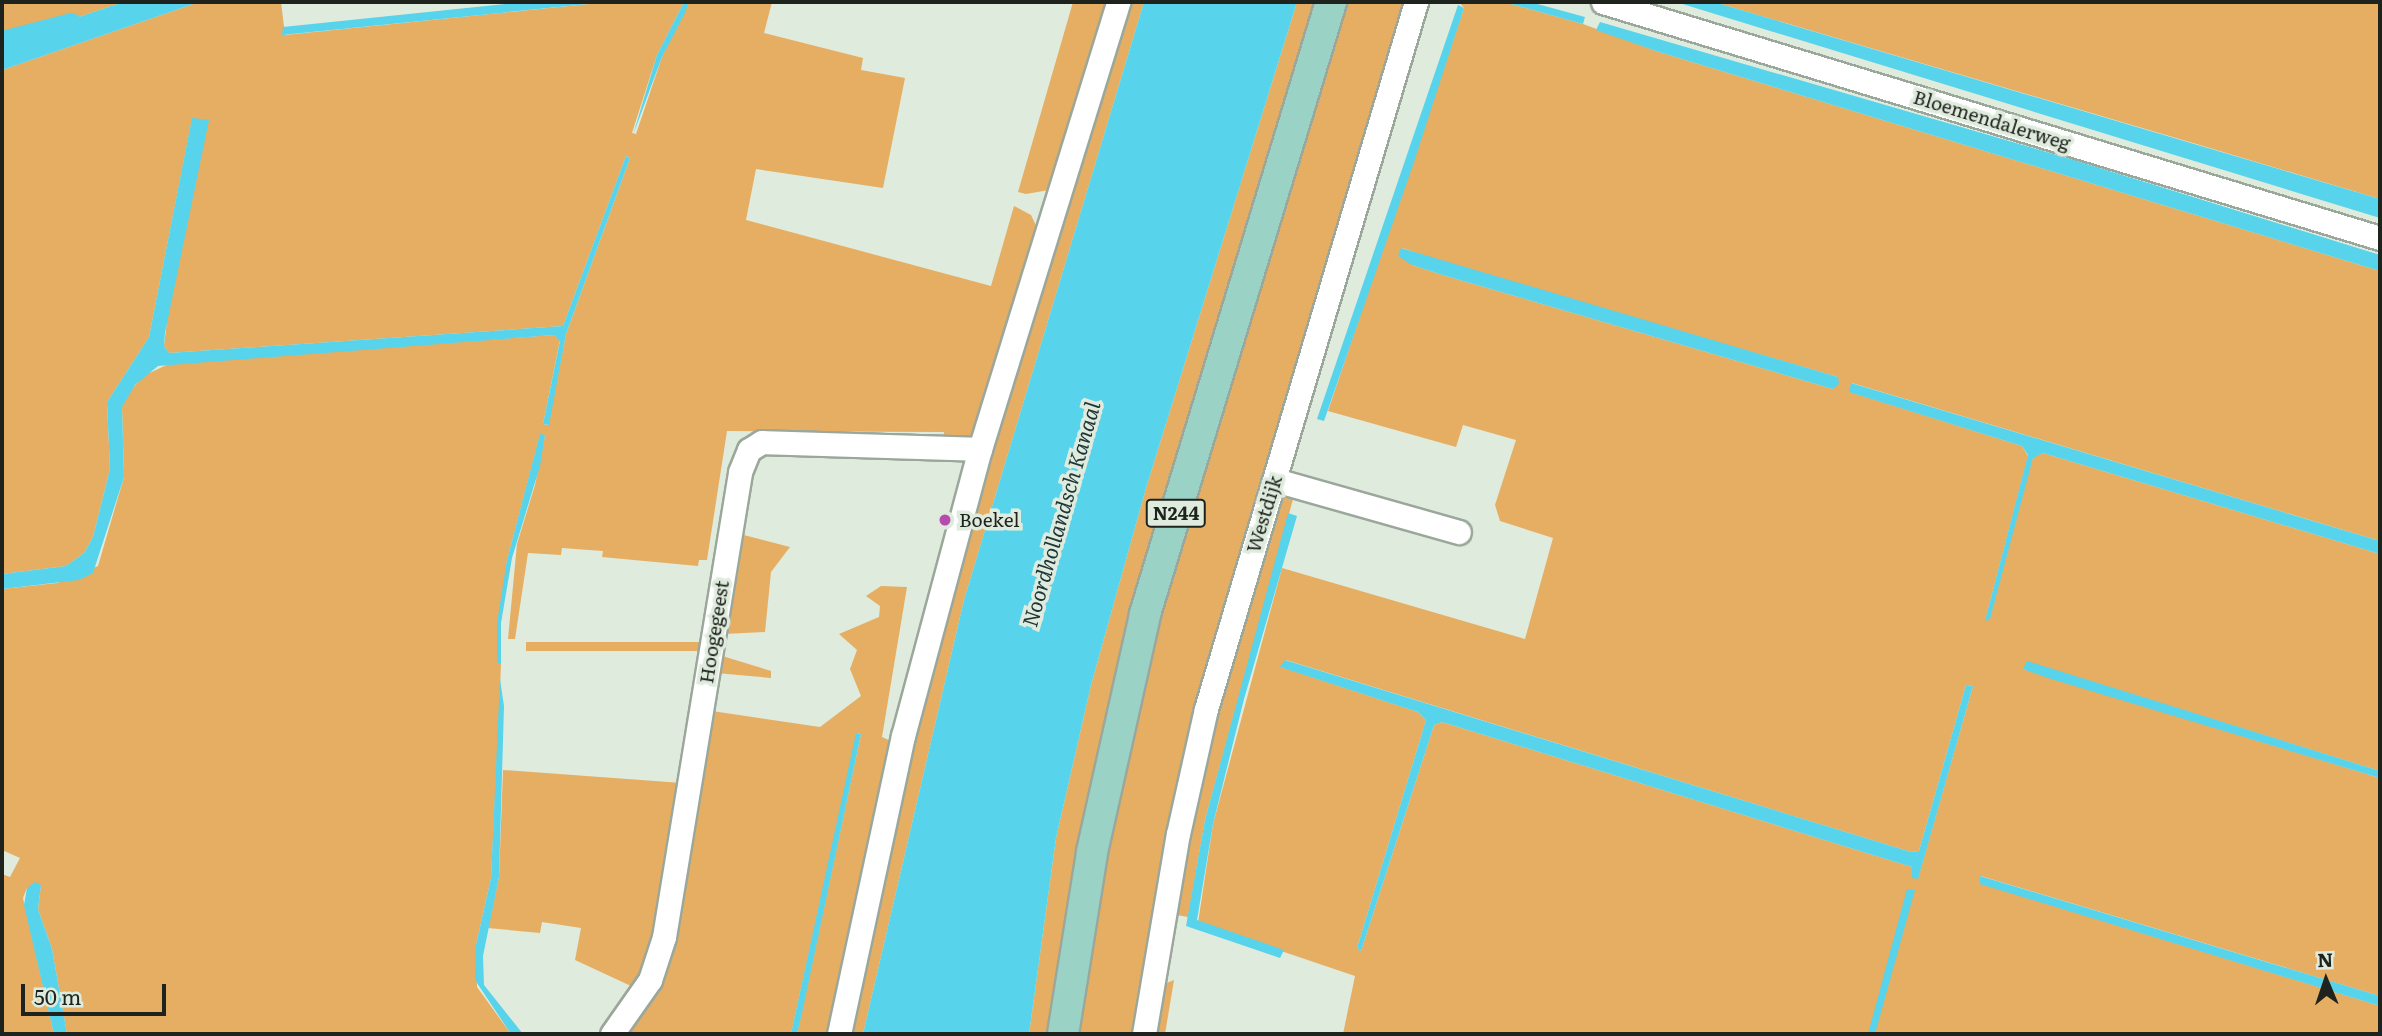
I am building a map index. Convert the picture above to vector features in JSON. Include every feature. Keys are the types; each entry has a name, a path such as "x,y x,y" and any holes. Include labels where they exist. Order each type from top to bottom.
{"main road":[{"name":"N244","path":"1063,1034 1092,852 1145,614 1331,2"}],"street":[{"path":"839,1034 903,736 980,449 1118,2"},
{"name":"Westdijk","path":"1144,1034 1178,834 1206,709 1416,2"},
{"name":"Bloemendalerweg","path":"1611,3 2380,238"},
{"name":"Hoogegeest","path":"612,1034 650,980 664,937 740,472 749,450 762,442 980,449"},
{"path":"1275,480 1459,532"}],"shaded area":[{"path":"2,2 123,2 2,43"},
{"path":"199,2 281,2 285,35 608,2 684,2 657,55 632,133 636,134 662,57 688,2 772,2 764,33 863,58 861,70 905,78 883,188 756,169 746,220 991,286 1014,206 1031,215 1039,232 974,436 943,442 944,432 727,431 707,560 699,560 698,566 602,557 603,551 562,548 561,555 528,553 515,639 508,639 517,544 535,485 545,435 540,435 507,560 497,663 501,663 491,878 476,945 477,987 511,1034 67,1034 52,949 38,909 41,885 27,888 23,898 54,1034 2,1034 2,874 10,877 20,858 2,850 2,589 57,583 98,566 124,477 122,407 127,394 145,375 171,363 554,335 560,340 543,424 548,425 566,334 630,158 626,156 563,326 169,353 164,346 192,119 149,337 107,402 110,469 93,537 84,553 66,566 2,574 2,70"},
{"path":"1073,2 1108,2 1049,190 1026,194 1018,192"},
{"path":"1127,2 1144,2 964,600 863,1034 849,1034 925,690 967,532 971,532 981,499 978,491"},
{"path":"1297,2 1321,2 1272,159 1054,1034 1029,1034 1056,838 1091,685 1146,488"},
{"path":"1342,2 1408,2 1250,535 1138,1034 1073,1034 1130,712"},
{"path":"1459,2 1504,2 1583,24 1659,52 2380,271 2380,541 1852,383 1850,392 2022,446 2028,456 1985,621 2033,457 2043,453 2380,554 2380,771 2028,662 2023,669 2380,778 2380,996 1981,876 1980,883 2380,1006 2380,1034 1343,1034 1355,976 1198,923 1213,824 1282,568 1525,639 1553,538 1500,521 1495,505 1516,440 1463,425 1456,447 1328,411 1464,8","holes":["1402,248 1453,265 1838,377 1833,389 1446,276 1412,265","1286,660 1911,852 1919,851 1966,685 1973,686 1918,878 1912,878 1912,867 1442,722 1434,725 1361,951 1357,948 1426,720 1418,712 1281,667"]},
{"path":"1714,2 2380,2 2380,199 2193,143"},
{"path":"1283,489 1295,492 1205,820 1188,917 1171,914 1229,655"},
{"path":"736,533 790,547 771,572 765,632 724,634"},
{"path":"881,586 907,587 882,737 893,742 828,1034 797,1034 861,734 857,733 791,1034 621,1034 639,1010 712,711 820,727 861,696 850,669 857,650 839,634 879,617 880,606 866,596"},
{"path":"526,642 700,642 700,651 526,651"},
{"path":"719,655 771,671 771,678 716,673"},
{"path":"503,770 682,783 656,931 640,984 631,986 575,960 581,928 542,922 540,933 488,928 499,877"},
{"path":"1174,980 1165,1034 1152,1034 1162,985"}],"water":[{"path":"123,2 199,2 2,70 2,43"},
{"path":"525,2 608,2 282,35 283,27"},
{"path":"684,2 688,2 686,11 662,57 633,135 657,55"},
{"name":"Noordhollandsch Kanaal","path":"1144,2 1297,2 1146,488 1091,685 1056,838 1029,1034 863,1034 964,600"},
{"path":"1504,2 1530,2 1585,17 1583,24"},
{"path":"1676,2 1714,2 2380,199 2380,218"},
{"path":"1458,5 1464,8 1414,162 1324,421 1317,419"},
{"path":"1600,22 2074,160 2380,255 2380,271 1659,52 1596,30"},
{"path":"192,118 209,120 165,333 164,346 169,353 563,326 626,156 630,158 566,334 549,425 543,424 560,341 554,335 158,366 135,385 122,407 124,477 93,573 79,580 2,589 2,574 66,566 84,553 93,537 110,469 107,402 149,337"},
{"path":"1401,248 1838,377 1839,384 1833,389 1446,276 1412,265 1398,256"},
{"path":"1851,383 2380,541 2380,554 2043,453 2033,458 1990,619 1985,621 2028,455 2022,446 1849,392"},
{"path":"540,434 545,435 540,466 512,558 501,623 501,663 497,663 497,623 507,560"},
{"path":"1288,513 1297,516 1244,699 1213,824 1197,920 1284,950 1280,958 1186,926 1205,820"},
{"path":"1285,660 1911,852 1919,851 1966,685 1973,686 1918,879 1912,878 1912,867 1442,722 1434,725 1361,951 1357,948 1426,720 1418,712 1280,667"},
{"path":"2027,661 2380,771 2380,778 2051,679 2023,669"},
{"path":"500,679 504,706 499,877 483,956 484,985 523,1034 511,1034 475,980 476,945 491,878"},
{"path":"856,733 861,734 802,1013 797,1034 791,1034"},
{"path":"1980,876 2380,996 2380,1006 1980,884"},
{"path":"35,882 41,885 38,909 52,949 67,1034 54,1034 24,905 27,888"},
{"path":"1907,889 1915,890 1875,1034 1868,1034"}],"waterway":[{"path":"2,41 71,23"}],"place":[{"name":"Boekel","path":"945,520"}]}
